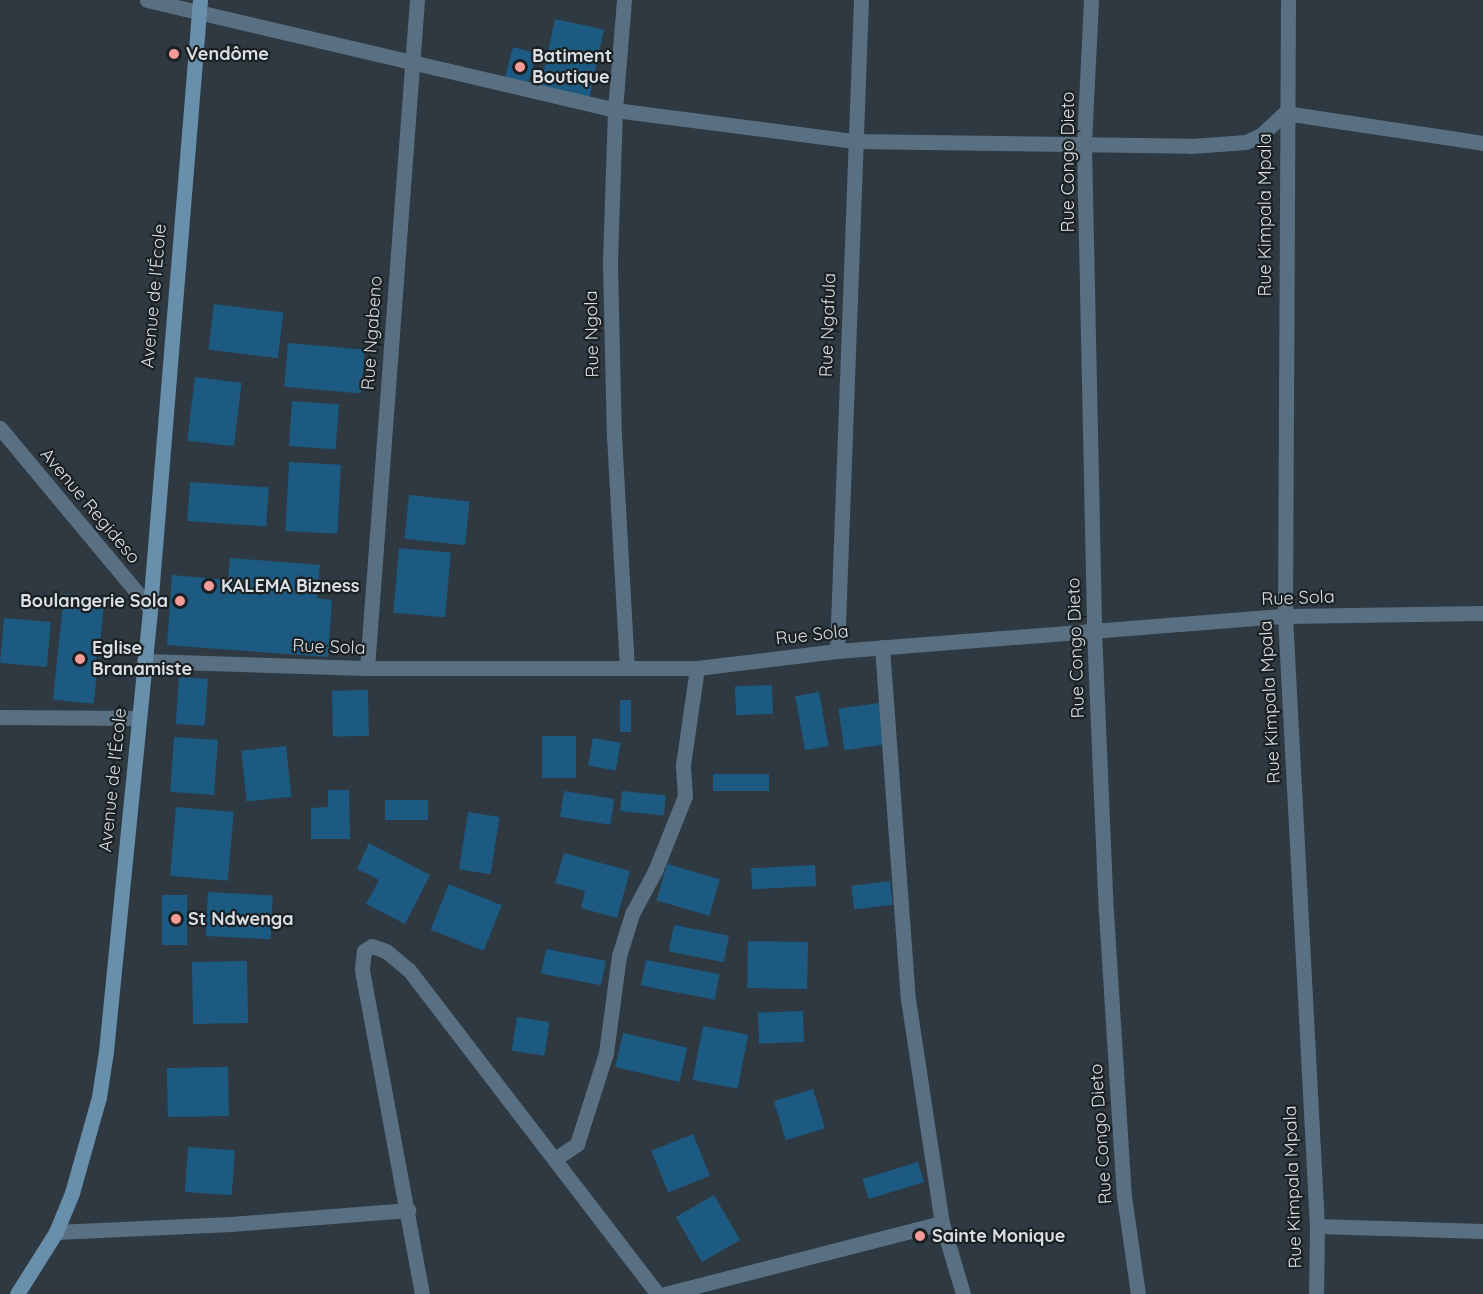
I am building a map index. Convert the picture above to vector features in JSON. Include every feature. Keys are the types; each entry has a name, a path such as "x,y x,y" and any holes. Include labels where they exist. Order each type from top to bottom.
{"main road":[{"name":"Avenue de l'École","path":"17,1294 56,1232 85,1154 105,1063 150,608 200,7"}],"street":[{"path":"147,0 200,7 615,110 853,141 1191,146 1246,142 1261,135 1285,113 1483,143"},
{"name":"Rue Ngabeno","path":"367,668 417,0"},
{"name":"Rue Ngola","path":"624,0 615,110 610,264 614,436 627,668"},
{"name":"Rue Ngafula","path":"837,651 853,141 861,0"},
{"name":"Rue Congo Dieto","path":"1091,0 1084,145 1094,630 1106,912 1124,1196 1138,1294"},
{"name":"Rue Kimpala Mpala","path":"1288,0 1285,113 1285,616 1317,1226 1316,1294"},
{"name":"Avenue Regideso","path":"0,428 150,608"},
{"name":"Rue Sola","path":"144,661 367,668 697,668 882,647 1285,616 1483,613"},
{"path":"882,647 908,999 942,1224 963,1294"},
{"path":"555,1159 576,1144 606,1053 619,956 630,920 656,871 685,796 683,765 697,668"},
{"path":"0,717 138,718"},
{"path":"422,1294 362,969 364,951 372,946 386,951 409,970 658,1294"},
{"path":"56,1232 231,1224 408,1210"},
{"path":"665,1294 942,1224"},
{"path":"1317,1226 1483,1231"}],"building":[{"path":"555,19 604,29 588,106 539,95"},
{"name":"Batiment Boutique","path":"513,47 536,53 527,87 504,81"},
{"path":"214,304 283,313 278,358 208,350"},
{"path":"288,343 365,350 361,394 284,387"},
{"path":"195,377 242,383 234,446 187,441"},
{"path":"292,401 339,404 336,449 289,446"},
{"path":"289,462 341,465 337,534 285,531"},
{"path":"190,482 269,488 266,526 187,521"},
{"path":"409,495 470,501 465,545 404,539"},
{"path":"399,548 451,553 445,617 393,613"},
{"path":"230,558 320,565 317,598 332,600 328,657 167,645 172,575 228,580"},
{"path":"64,594 105,598 94,704 53,699"},
{"path":"4,618 51,622 47,667 0,663"},
{"path":"179,677 208,679 205,726 176,724"},
{"path":"772,685 773,714 736,715 735,686"},
{"path":"368,690 369,736 333,737 332,691"},
{"path":"819,692 829,746 805,750 795,696"},
{"path":"620,700 631,700 631,732 620,732"},
{"path":"879,703 885,745 844,750 838,709"},
{"path":"542,736 576,736 576,778 542,778"},
{"path":"174,737 218,740 214,795 170,792"},
{"path":"593,738 621,743 616,770 588,766"},
{"path":"286,746 291,797 247,801 241,751"},
{"path":"713,774 769,774 769,791 713,791"},
{"path":"328,790 349,790 350,839 311,839 311,808 328,807"},
{"path":"564,791 614,799 610,825 560,817"},
{"path":"622,791 666,796 664,815 620,811"},
{"path":"385,800 428,800 428,820 385,820"},
{"path":"176,807 234,812 228,881 170,876"},
{"path":"468,812 500,817 491,874 459,869"},
{"path":"369,843 430,875 405,924 366,904 379,880 357,869"},
{"path":"564,853 630,871 617,918 581,908 585,891 555,883"},
{"path":"667,864 720,879 709,916 657,901"},
{"path":"815,865 816,886 752,889 751,868"},
{"path":"890,881 893,905 854,910 851,886"},
{"path":"449,884 502,905 483,951 431,929"},
{"path":"208,892 273,895 271,939 206,936"},
{"path":"162,895 187,895 187,945 162,945"},
{"path":"674,925 729,936 724,962 669,952"},
{"path":"748,941 808,942 807,989 747,988"},
{"path":"546,949 606,961 601,985 541,974"},
{"path":"646,960 720,974 715,1000 641,986"},
{"path":"247,961 248,1023 193,1024 192,962"},
{"path":"803,1011 804,1042 759,1044 758,1013"},
{"path":"517,1017 550,1022 544,1056 512,1051"},
{"path":"703,1026 748,1035 738,1089 693,1080"},
{"path":"623,1033 687,1048 679,1082 615,1067"},
{"path":"228,1067 229,1116 168,1117 167,1068"},
{"path":"813,1089 825,1128 786,1140 774,1101"},
{"path":"693,1134 710,1176 668,1193 651,1151"},
{"path":"188,1147 235,1150 232,1195 185,1192"},
{"path":"918,1162 924,1182 869,1199 863,1179"},
{"path":"714,1195 740,1240 702,1262 676,1217"}],"place":[{"name":"Vendôme","path":"174,54"},
{"name":"Batiment Boutique","path":"520,67"},
{"name":"KALEMA Bizness","path":"209,586"},
{"name":"Boulangerie Sola","path":"180,601"},
{"name":"Eglise Branamiste","path":"80,659"},
{"name":"St Ndwenga","path":"176,919"},
{"name":"Sainte Monique","path":"920,1236"}]}
